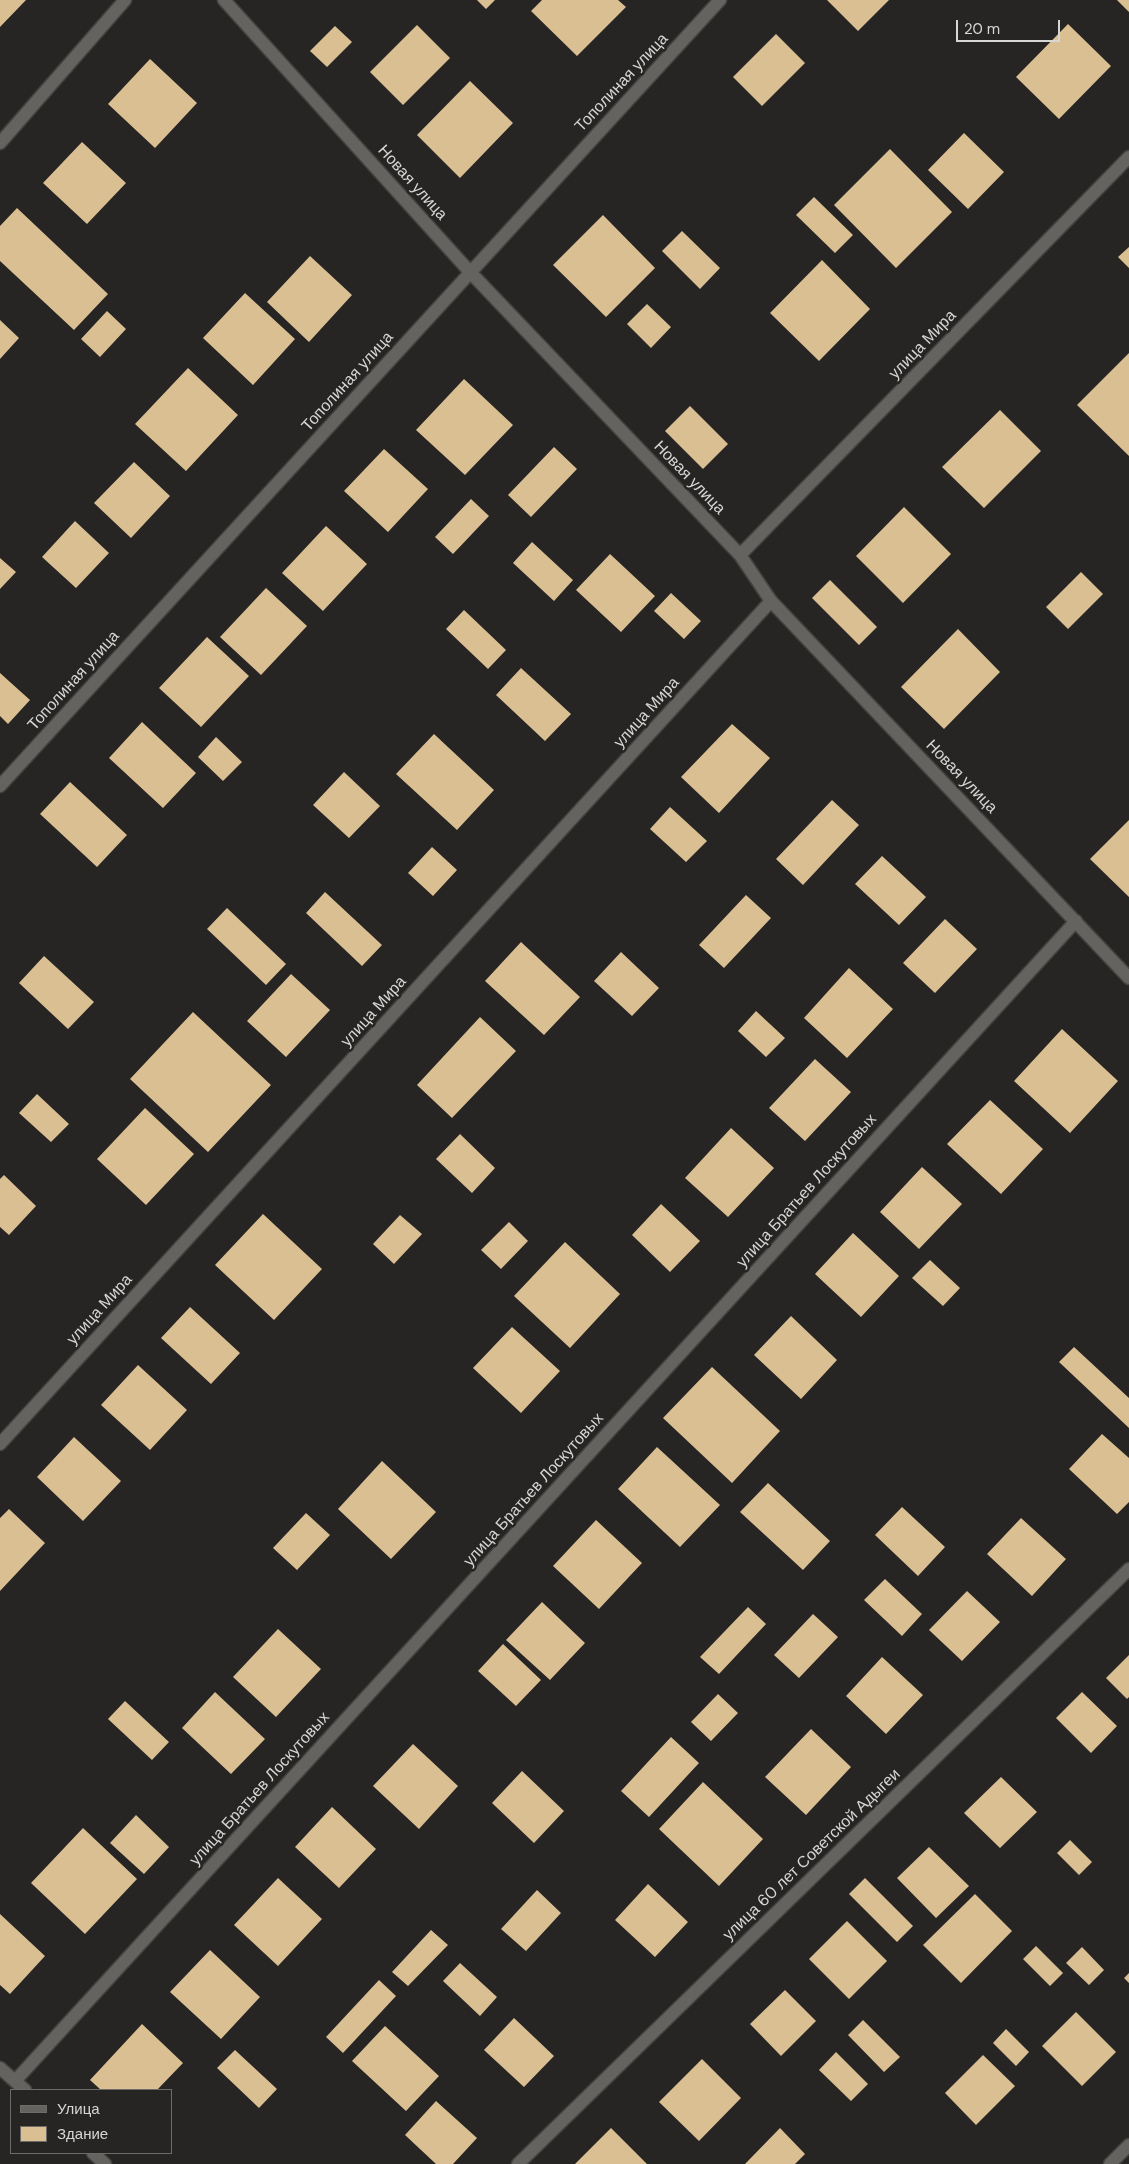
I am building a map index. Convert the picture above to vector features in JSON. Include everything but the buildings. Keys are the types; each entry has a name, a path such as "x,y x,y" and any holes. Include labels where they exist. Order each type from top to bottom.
{"street":[{"path":"0,143 125,0"},
{"name":"Новая улица","path":"224,0 470,272 740,555 771,601 1129,978"},
{"name":"Тополиная улица","path":"0,786 720,0"},
{"name":"улица Мира","path":"740,555 1129,157"},
{"name":"улица Мира","path":"0,1444 771,601"},
{"name":"улица Братьев Лоскутовых","path":"15,2081 1076,921"},
{"name":"улица 60 лет Советской Адыгеи","path":"518,2164 1129,1568"},
{"path":"0,2068 24,2089"},
{"path":"1110,2164 1129,2145"},
{"path":"94,2154 105,2164"}]}
